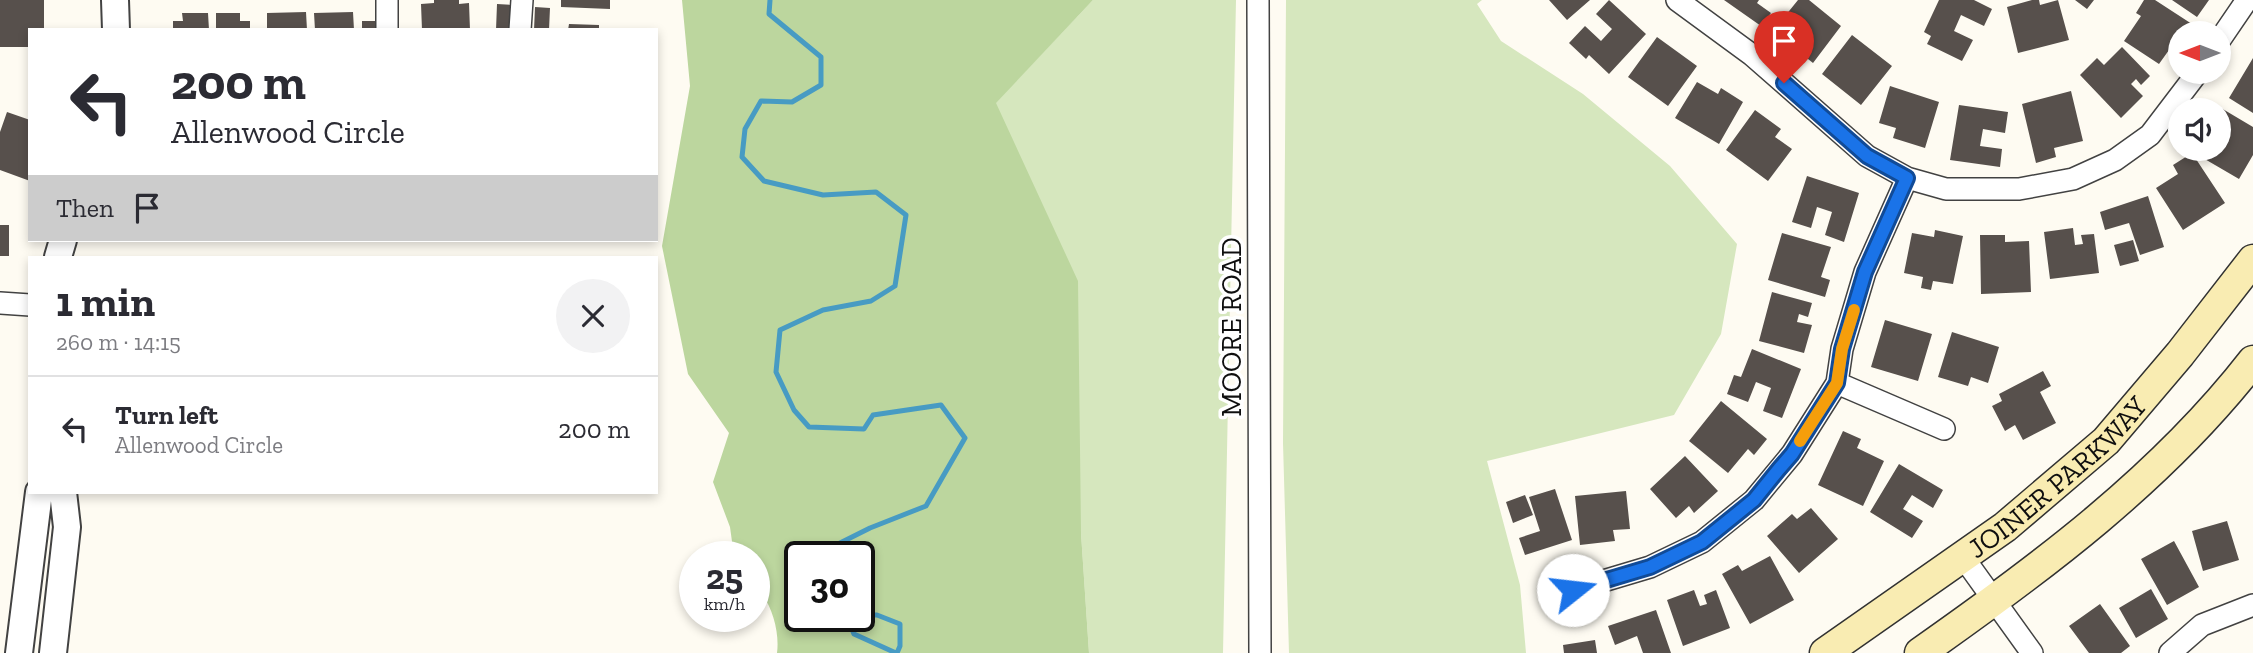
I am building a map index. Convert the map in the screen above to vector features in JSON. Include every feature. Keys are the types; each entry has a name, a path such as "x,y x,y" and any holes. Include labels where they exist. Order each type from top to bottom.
{"main road":[{"name":"JOINER PARKWAY","path":"1825,653 2026,510 2106,441 2180,354 2253,260"},
{"name":"JOINER PARKWAY","path":"1920,653 1994,601 2103,516 2221,402 2253,361"}],"street":[{"path":"115,0 116,28"},
{"path":"387,0 387,28"},
{"path":"520,28 522,0"},
{"name":"MOORE ROAD","path":"1258,0 1260,653"},
{"path":"1677,0 1752,55 1867,156 1907,178 1946,189 2019,189 2073,179 2115,160 2150,135 2189,84"},
{"path":"2231,23 2247,0"},
{"path":"1573,590 1650,567 1702,542 1754,500 1792,454 1837,383 1842,349 1865,272 1907,178"},
{"path":"0,303 28,305"},
{"path":"1837,383 1944,429"},
{"path":"19,653 39,494"},
{"path":"53,653 67,527 63,494"},
{"path":"1963,557 2032,653"},
{"path":"2170,653 2202,625 2253,605"}],"green space":[{"path":"682,0 1093,0 996,103 1078,281 1081,533 1089,653 777,653 777,635 770,607 770,541 732,541 730,527 713,482 729,433 688,374 662,246 690,86"},
{"path":"1093,0 1236,0 1223,653 1089,653 1081,533 995,103"},
{"path":"1286,0 1482,0 1477,4 1501,41 1583,94 1670,166 1737,244 1721,334 1674,415 1487,461 1520,585 1526,653 1289,653 1283,443"}],"building":[{"path":"0,0 44,0 44,28 28,28 28,47 0,47"},
{"path":"434,0 459,0 459,4 469,3 470,28 422,28 421,4 434,3"},
{"path":"561,0 610,0 610,9 561,7"},
{"path":"1549,0 1590,0 1567,20"},
{"path":"1609,0 1646,34 1609,74 1589,55 1586,59 1569,43 1585,26 1601,41 1612,29 1596,14"},
{"path":"1724,0 1759,0 1757,3 1771,13 1761,26"},
{"path":"1798,0 1809,0 1841,26 1813,63 1773,31"},
{"path":"1939,0 1974,0 1992,9 1984,26 1961,15 1954,31 1973,40 1962,61 1927,44 1931,36 1924,32"},
{"path":"2039,0 2040,5 2058,0 2069,40 2018,53 2007,7"},
{"path":"2075,0 2094,0 2087,9"},
{"path":"2144,0 2155,0 2187,21 2168,21 2168,51 2159,64 2124,41 2141,16 2136,13"},
{"path":"2172,0 2209,0 2197,17"},
{"path":"497,4 512,5 511,28 496,28"},
{"path":"535,7 550,8 549,28 534,28"},
{"path":"306,12 307,28 267,28 267,13"},
{"path":"353,12 354,28 315,28 314,13"},
{"path":"182,13 208,13 209,28 173,28 173,21 183,21"},
{"path":"216,13 240,13 240,21 250,21 250,28 216,28"},
{"path":"362,21 376,21 376,28 362,28"},
{"path":"569,24 599,25 599,28 568,28"},
{"path":"1852,35 1892,66 1861,105 1822,74"},
{"path":"1657,37 1697,66 1668,106 1628,77"},
{"path":"2122,47 2150,76 2141,85 2136,79 2131,84 2143,96 2121,118 2080,75 2097,58 2104,65"},
{"path":"2253,58 2253,113 2229,98"},
{"path":"1697,82 1718,94 1721,88 1743,102 1719,144 1675,118"},
{"path":"1890,86 1939,102 1925,148 1893,138 1896,128 1879,123"},
{"path":"2071,91 2083,141 2054,148 2056,157 2036,163 2022,104"},
{"path":"1959,105 2008,112 2005,133 1983,129 1980,146 2002,149 2000,167 1950,160"},
{"path":"1755,110 1781,129 1775,137 1792,149 1768,181 1726,150"},
{"path":"7,112 28,119 28,180 0,170 0,132"},
{"path":"2231,114 2253,127 2253,155 2239,179 2208,161 2231,161"},
{"path":"2179,161 2197,161 2225,203 2183,230 2156,188 2178,174 2173,165"},
{"path":"1807,176 1859,193 1844,242 1825,235 1832,212 1817,207 1811,228 1792,222"},
{"path":"2148,196 2164,247 2140,255 2129,223 2105,230 2100,212"},
{"path":"0,225 9,225 9,256 0,256"},
{"path":"2073,228 2075,245 2083,244 2081,235 2094,234 2099,273 2050,279 2044,232"},
{"path":"1935,230 1963,236 1953,284 1933,281 1931,290 1921,288 1923,277 1904,273 1912,233 1934,237"},
{"path":"1782,233 1831,247 1821,277 1830,280 1825,297 1768,280"},
{"path":"1980,235 2005,235 2005,242 2029,241 2031,292 1981,294"},
{"path":"2133,240 2139,261 2120,266 2114,245"},
{"path":"1772,292 1812,303 1808,317 1799,314 1797,322 1812,325 1804,353 1759,341"},
{"path":"1885,320 1932,334 1918,381 1871,367"},
{"path":"1952,332 1999,347 1988,383 1971,377 1968,386 1938,377"},
{"path":"1752,349 1801,369 1782,418 1763,411 1771,388 1756,382 1748,402 1727,394 1734,375 1741,377"},
{"path":"2043,371 2051,386 2040,392 2056,423 2023,440 2015,425 2005,431 1992,406 2002,401 1999,394"},
{"path":"1721,401 1767,439 1754,455 1748,449 1728,473 1689,441"},
{"path":"1843,431 1861,439 1857,448 1884,461 1863,506 1818,485"},
{"path":"1685,456 1718,491 1694,513 1689,506 1676,518 1650,489"},
{"path":"1899,464 1943,490 1933,508 1912,495 1903,509 1923,521 1912,538 1870,512"},
{"path":"1555,489 1572,540 1525,555 1519,538 1540,531 1529,497"},
{"path":"1626,491 1630,529 1613,530 1615,541 1580,545 1575,496"},
{"path":"1525,495 1533,515 1513,523 1506,502"},
{"path":"1811,508 1838,539 1799,573 1767,536 1792,514 1797,519"},
{"path":"2227,521 2239,560 2203,571 2192,531"},
{"path":"2174,541 2199,587 2167,605 2141,559"},
{"path":"1770,556 1794,600 1750,624 1722,574 1738,565 1742,571"},
{"path":"2151,589 2168,619 2136,638 2119,608"},
{"path":"1694,590 1700,606 1707,604 1704,595 1716,590 1730,628 1683,646 1667,600"},
{"path":"2100,604 2130,646 2121,653 2089,653 2069,626"},
{"path":"1656,610 1671,653 1643,653 1637,636 1615,645 1608,626"},
{"path":"1595,640 1597,653 1564,653 1563,645"}],"waterway":[{"path":"770,0 769,14 821,57 821,85 792,102 761,101 745,129 742,157 764,181 823,195 876,192 906,215 895,286 871,301 823,310 780,330 776,372 794,410 809,427 864,429 873,415 941,405 965,438 926,506 844,541"},
{"path":"875,615 900,624 900,646 897,653"},
{"path":"853,632 896,653"}],"slow traffic":[{"path":"1800,441 1837,383 1842,349 1854,310"}],"route":[{"path":"1573,590 1650,567 1702,542 1754,500 1792,454 1837,383 1842,349 1865,272 1907,178 1867,156 1784,83"}]}
